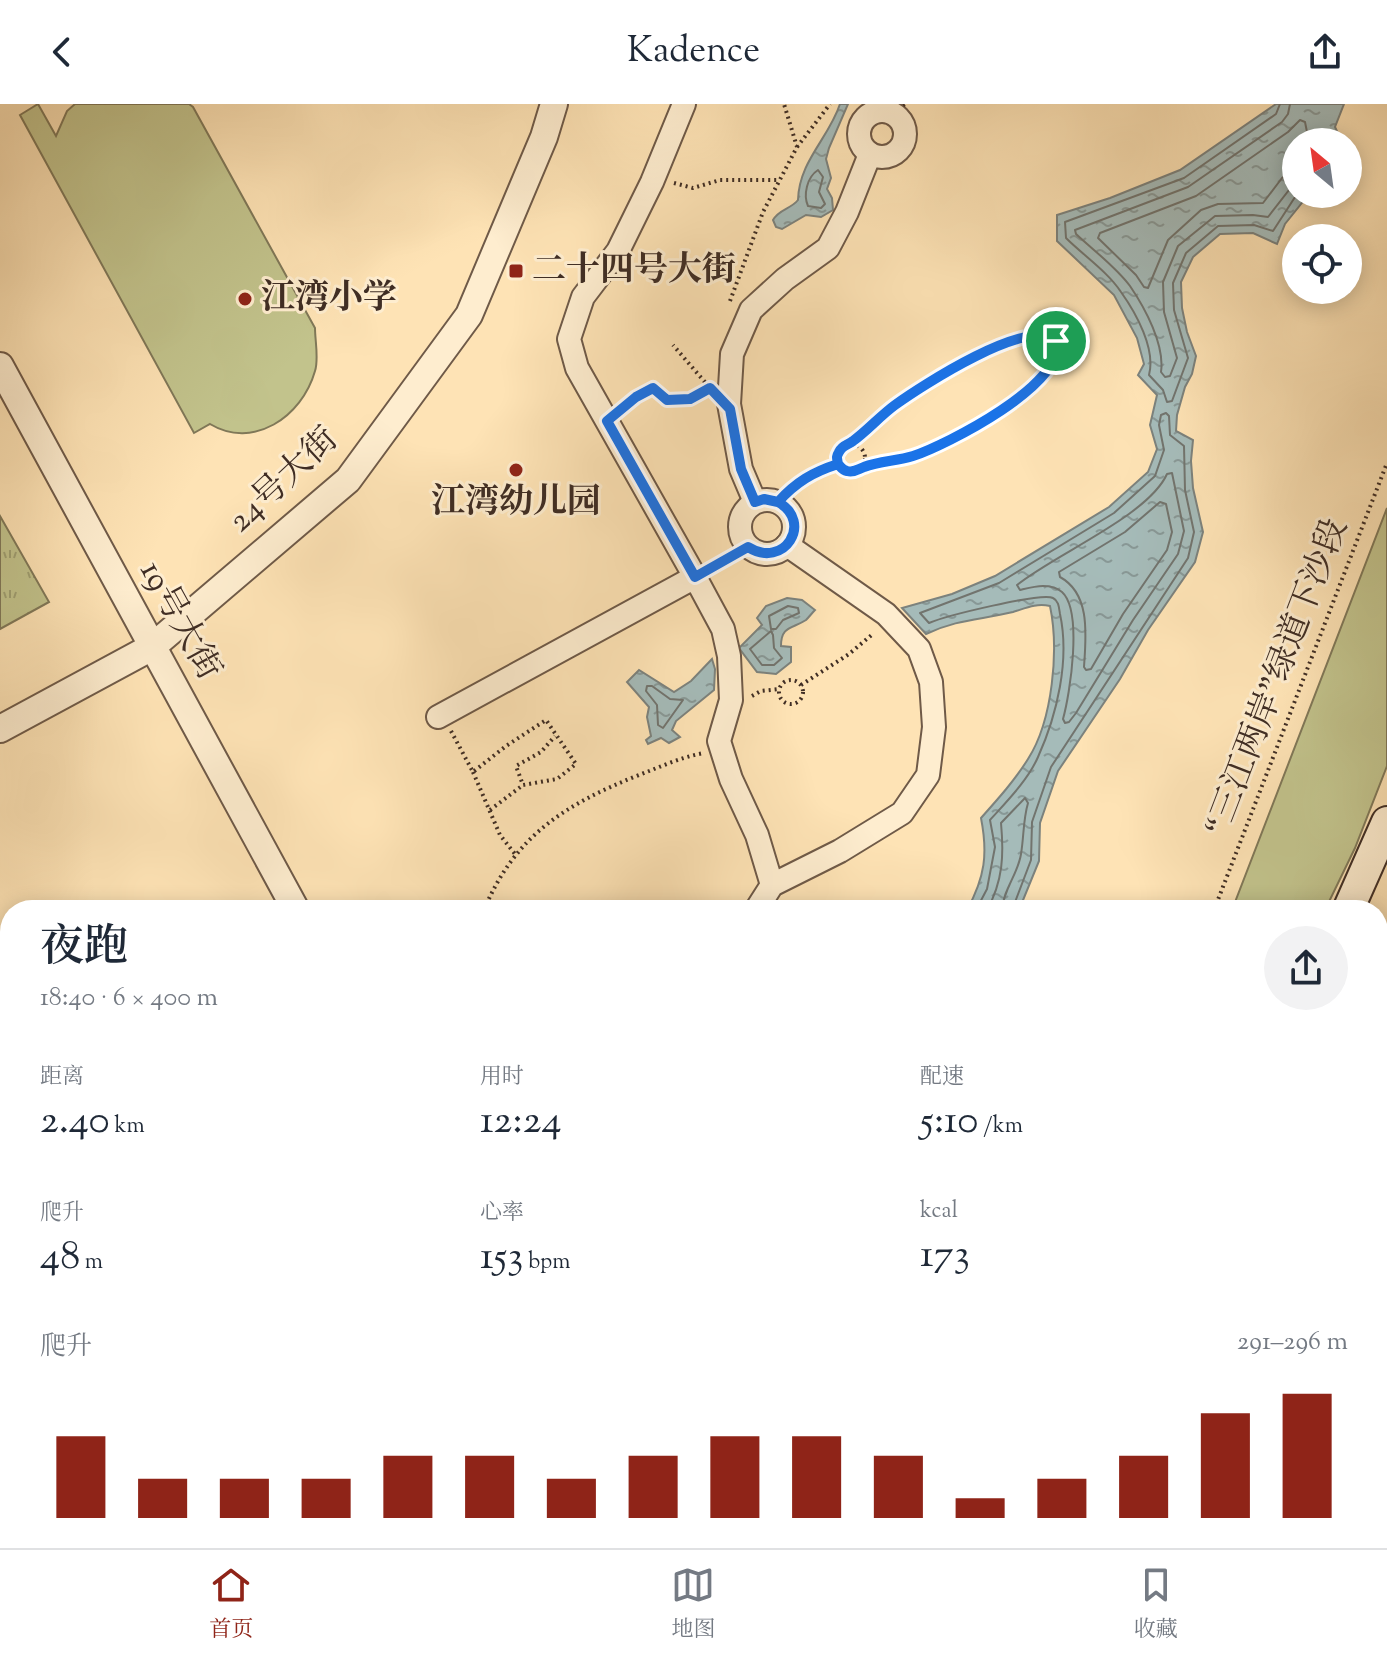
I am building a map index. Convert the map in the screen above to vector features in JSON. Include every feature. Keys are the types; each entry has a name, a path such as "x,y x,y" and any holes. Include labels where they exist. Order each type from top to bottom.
{"main road":[{"path":"1352,900 1387,822"}],"street":[{"name":"24号大街","path":"0,729 152,647 348,480 469,315 544,137 554,104"},
{"path":"684,104 618,251 583,297 569,339 577,368 723,629 729,656 731,700 719,741 731,779 757,835 772,885"},
{"path":"888,108 904,123 903,145 885,157 870,154 860,142 860,126 864,119 888,108"},
{"path":"755,502 741,469 729,404 732,354 751,310 785,279 828,248 847,212 870,154"},
{"name":"19号大街","path":"0,366 291,900"},
{"path":"764,499 778,502 789,510 793,519 793,537 787,545 772,554 763,554 748,547 740,523 743,514 755,502 764,499"},
{"path":"762,900 772,885 840,851 902,813 928,775 934,727 931,682 919,649 889,617 787,545"},
{"path":"440,716 695,577"}],"path":[{"path":"784,104 797,147"},
{"path":"729,304 753,235 777,180 797,147 830,104"},
{"path":"656,172 670,181 693,188 720,180 777,180"},
{"path":"1043,336 1034,343 1035,355 1045,360 1055,355"},
{"path":"1043,336 1050,336 1056,341 1055,355 1039,379 993,417 912,456 850,472 838,464 840,450 851,444 869,425 937,377 1005,343 1043,336"},
{"path":"673,345 710,388"},
{"path":"708,375 710,388"},
{"path":"607,421 636,397 653,388 667,400 690,399 710,388"},
{"path":"851,444 859,446 865,453 862,467"},
{"name":"“三江两岸”绿道下沙段","path":"1218,900 1387,463"},
{"path":"778,502 791,487 813,472 838,464"},
{"path":"695,577 748,547"},
{"path":"801,685 849,654 889,617"},
{"path":"791,680 801,685 803,693 800,700 789,703 783,699 780,692 784,683 791,680"},
{"path":"440,716 473,772 500,835 515,854"},
{"path":"473,772 546,720 576,764 557,779 523,785 490,810"},
{"path":"523,785 516,766 541,752 555,736"},
{"path":"489,900 515,854 543,825 598,792 686,756 722,749"}],"green space":[{"path":"38,104 56,136 67,111 75,104 189,104 193,107 315,328 315,371 309,388 287,415 259,431 226,431 210,424 194,433 20,115"},
{"path":"1387,508 1387,766 1355,848 1330,900 1236,900"},
{"path":"0,516 49,602 0,629"}],"water":[{"path":"840,104 848,104 826,159 831,178 827,189 833,210 821,217 806,215 782,229 776,227 773,220 776,216 798,200 803,173"},
{"path":"1276,104 1344,104 1335,128 1282,128 1282,208 1298,208 1282,224 1277,244 1253,233 1220,234 1193,257 1181,282 1182,308 1196,356 1177,415 1176,431 1193,440 1193,488 1203,532 1195,562 1058,771 1040,823 1039,861 1023,900 972,900 983,865 981,818 1023,767 1043,725 1054,663 1050,606 1036,606 959,623 926,634 902,608 952,594 995,576 1109,507 1148,472 1157,449 1150,425 1157,395 1138,375 1144,364 1137,338 1114,295 1057,241 1057,215 1180,170"},
{"path":"787,598 802,600 815,610 783,635 781,646 791,647 791,662 776,674 757,672 739,648 762,625 757,618 766,606"},
{"path":"712,659 714,690 676,721 672,730 680,737 669,743 661,738 648,744 646,740 651,736 647,717 649,707 627,682 639,670 674,692 691,681"}],"place":[{"name":"二十四号大街","path":"516,271"},
{"name":"江湾小学","path":"245,299"},
{"name":"江湾幼儿园","path":"516,470"}],"route":[{"path":"1056,341 1050,336 1043,336 1005,343 937,377 897,403 851,444 843,447 838,454 838,464 813,472 791,487 778,502 764,499 755,502 741,469 730,409 710,388 690,399 667,400 653,388 636,397 607,421 695,577 748,547 763,554 772,554 787,545 793,537 793,519 789,510 778,502 791,487 813,472 838,464 854,472 862,467 912,456 993,417 1039,379 1056,352 1056,341"}]}
